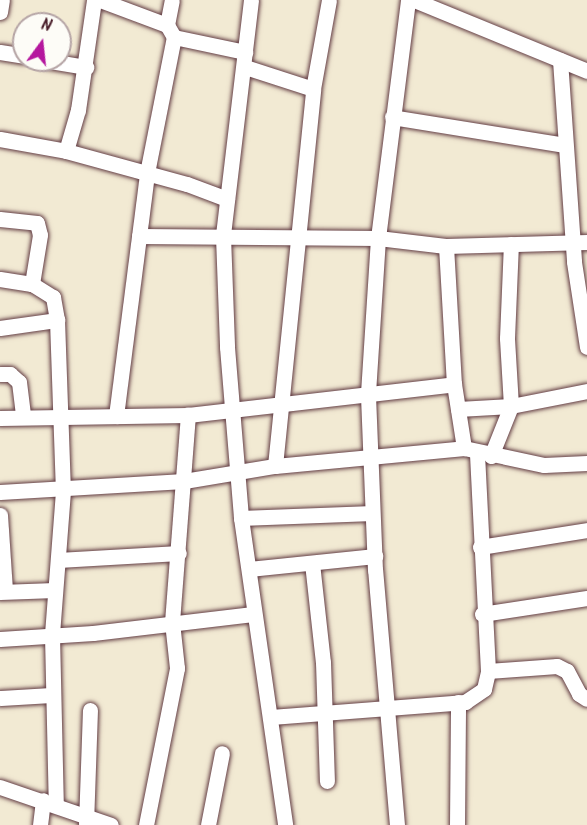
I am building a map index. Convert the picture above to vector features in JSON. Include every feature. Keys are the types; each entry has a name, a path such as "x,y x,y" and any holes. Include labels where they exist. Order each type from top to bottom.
{"street":[{"path":"0,12 2,0"},
{"path":"66,151 86,67 94,0"},
{"path":"100,0 312,89"},
{"path":"116,416 147,173 171,31 172,0"},
{"path":"251,0 223,236 241,518 285,825"},
{"path":"275,466 312,89 329,0"},
{"path":"397,825 372,513 368,393 378,238 392,117 417,1 587,71"},
{"path":"560,60 564,145 580,243 578,306 587,347"},
{"path":"72,65 86,67"},
{"path":"392,117 564,145"},
{"path":"0,139 66,151 147,173 227,200"},
{"path":"0,219 38,223 40,235 32,284"},
{"path":"140,236 378,238 446,246 580,243"},
{"path":"477,452 511,406 507,338 511,244"},
{"path":"270,717 458,702 480,694 488,671 482,614 477,452 458,409 454,384 446,246"},
{"path":"0,279 32,284 53,297 57,320 63,491 52,635 50,803 40,825"},
{"path":"0,328 57,320"},
{"path":"0,374 10,374 19,382 23,417"},
{"path":"0,418 62,415 188,415 454,384"},
{"path":"458,409 511,406 587,391"},
{"path":"146,825 177,668 172,622 188,415"},
{"path":"0,492 63,491 184,481 275,466 477,452 544,465 587,463"},
{"path":"241,518 372,513"},
{"path":"0,515 2,592 55,590"},
{"path":"480,547 587,530"},
{"path":"58,560 179,553"},
{"path":"249,569 375,556"},
{"path":"312,562 324,662 323,711 327,781"},
{"path":"482,614 587,598"},
{"path":"0,639 253,614"},
{"path":"488,671 557,666 567,671 579,694 587,699"},
{"path":"1,703 52,695"},
{"path":"457,825 458,702"},
{"path":"86,820 90,710"},
{"path":"207,825 222,753"},
{"path":"0,787 50,803 86,820 111,825"}]}
